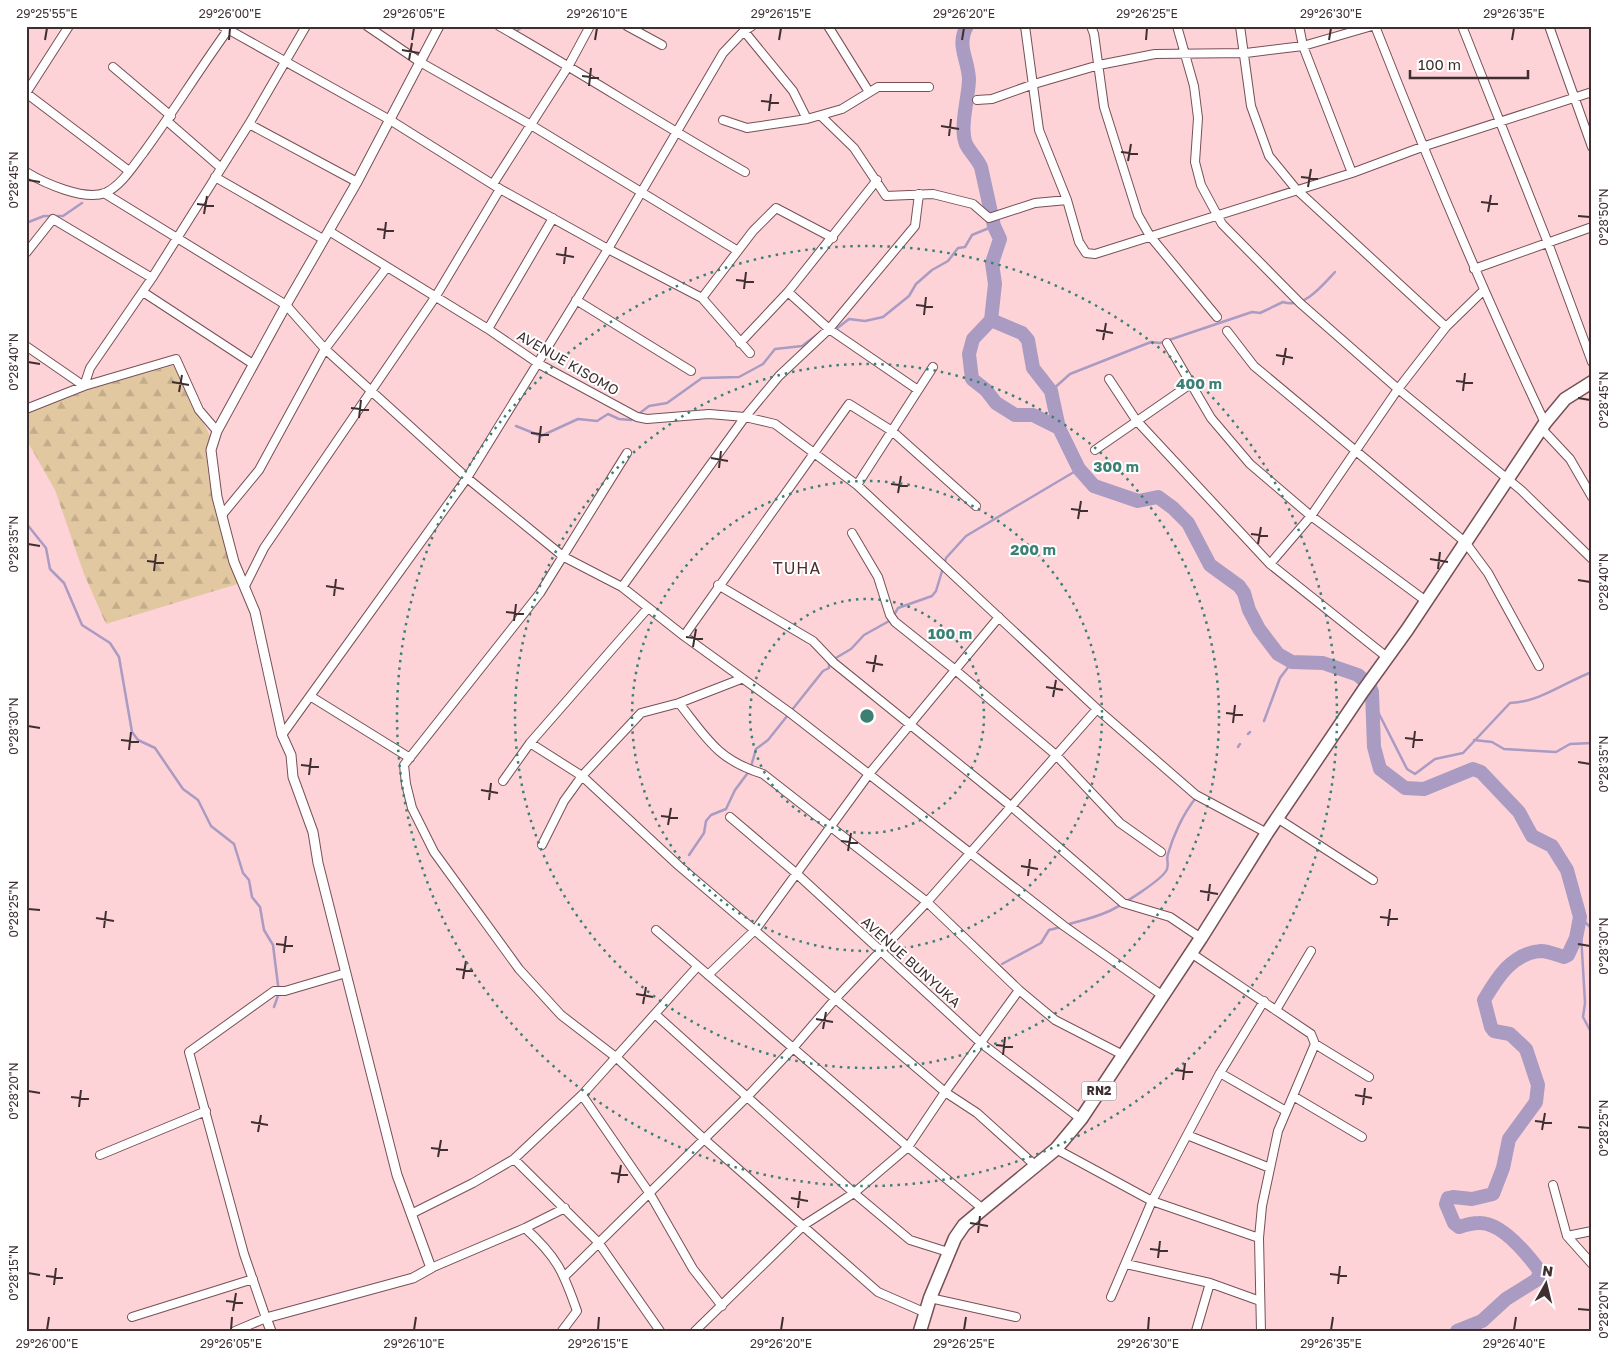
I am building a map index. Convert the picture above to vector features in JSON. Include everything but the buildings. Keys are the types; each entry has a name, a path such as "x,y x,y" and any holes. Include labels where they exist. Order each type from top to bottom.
{"highway":[{"name":"RN2","path":"920,1331 930,1298 948,1252 964,1226 983,1208 1037,1167 1056,1149 1081,1119 1201,938 1267,833 1363,691 1388,658 1506,478 1543,425 1564,399 1592,382"}],"street":[{"path":"69,26 26,93 129,171"},
{"path":"84,386 90,368 152,278 220,167 249,124 306,26"},
{"path":"367,26 420,62 641,190 738,251"},
{"path":"431,1268 397,1175 318,863 313,832 293,777 291,755 282,735 255,612 234,562 217,498 211,450 217,431 253,364 357,182 439,26"},
{"path":"499,26 568,65 675,133 745,172"},
{"path":"493,184 568,65 590,26"},
{"path":"626,26 662,46"},
{"path":"282,735 467,478 539,364 723,53 744,31 752,26"},
{"path":"828,26 869,92"},
{"path":"1025,26 1039,130 1067,200 1079,242 1086,253 1095,254 1216,214 1352,173 1499,121 1592,92"},
{"path":"1091,26 1094,34 1104,107 1138,215 1150,236 1217,317"},
{"path":"1177,26 1194,86 1198,118 1195,162 1201,184 1222,224 1299,301 1398,389 1521,490 1592,559"},
{"path":"1240,26 1246,53 1251,106 1268,156 1296,189 1446,327"},
{"path":"1299,26 1303,46 1352,173"},
{"path":"977,100 992,99 1098,65 1155,54 1246,53 1303,46 1373,26 1482,291 1543,425 1570,459 1592,497"},
{"path":"1462,26 1548,243 1592,362"},
{"path":"1549,26 1592,147"},
{"path":"26,172 41,181 88,196 104,193 120,183 169,118 227,27 390,120 500,189 608,249 702,298 750,353"},
{"path":"744,31 793,91 807,119"},
{"path":"113,67 220,167"},
{"path":"723,120 747,128 807,119 842,109 878,87 929,87"},
{"path":"821,116 854,148 886,196 933,194 973,204 993,217 1035,203 1067,200"},
{"path":"249,124 357,182"},
{"path":"215,177 323,239"},
{"path":"740,343 788,292 833,238 877,180"},
{"path":"245,586 264,548 436,296 500,189"},
{"path":"104,193 286,304 325,349 372,392 467,478 564,557 622,586 684,636 789,712 1064,926 1163,996"},
{"path":"622,586 745,417 779,376 830,329 914,226 919,194"},
{"path":"702,298 738,251 776,208 833,238"},
{"path":"488,329 552,218"},
{"path":"26,252 53,219 152,278"},
{"path":"1474,268 1592,227"},
{"name":"AVENUE KISOMO","path":"329,230 488,329 539,364 637,417 646,419 709,414 745,417 775,424 857,485 1097,709 1196,794 1267,833"},
{"path":"222,515 259,470 325,349 387,266"},
{"path":"1270,564 1311,516 1398,389 1446,327 1482,291"},
{"path":"143,292 253,364"},
{"path":"788,292 830,329 918,390"},
{"path":"576,300 691,371"},
{"path":"1227,331 1254,366 1355,453 1465,542 1488,573 1539,666"},
{"path":"1167,343 1211,418 1250,464 1311,516 1426,601"},
{"path":"26,346 84,386"},
{"path":"26,409 84,386 176,359 199,410 217,431"},
{"path":"857,485 933,367"},
{"path":"1109,380 1136,420 1270,564 1388,658"},
{"path":"1095,450 1136,420 1192,384"},
{"path":"684,636 718,585 849,404 892,430 976,506"},
{"path":"627,453 540,594 404,765 406,784 412,808 434,852 519,969 561,1016 617,1058 704,1139 878,1292 926,1313"},
{"path":"852,533 878,577 890,615 895,622 954,668 1056,755 1120,823 1162,852"},
{"path":"718,585 813,641 832,660 909,726 1012,807 1122,901 1170,917 1201,938"},
{"path":"503,781 530,743 648,608"},
{"path":"708,975 756,929 798,874 869,774 954,668 999,617"},
{"path":"542,845 564,801 582,776 641,713 679,703 742,679"},
{"path":"310,696 410,758"},
{"path":"679,703 713,748 732,762 763,774 927,902 1020,990 1055,1020 1123,1055"},
{"path":"565,1276 748,1096 794,1047 836,998 927,902 1097,709"},
{"path":"530,743 582,776 679,866 756,929 945,1092 978,1113 1037,1167"},
{"name":"AVENUE BUNYUKA","path":"730,817 798,874 981,1042 1081,1119"},
{"path":"1277,818 1373,880"},
{"path":"656,930 908,1147 983,1208"},
{"path":"1276,1010 1312,951"},
{"path":"1191,953 1311,1034 1315,1044 1369,1077"},
{"path":"411,1214 473,1183 514,1159 582,1095 697,967"},
{"path":"271,1331 252,1279 189,1052 274,991 285,991 346,973"},
{"path":"695,1331 804,1225 854,1193 908,1147 945,1092 1020,990"},
{"path":"1111,1297 1152,1201 1220,1073 1264,1001"},
{"path":"655,1014 854,1193 910,1240 948,1252"},
{"path":"1261,1331 1258,1238 1270,1168 1278,1131 1315,1044"},
{"path":"1220,1073 1286,1111"},
{"path":"582,1095 650,1194 693,1269 722,1306"},
{"path":"1293,1096 1362,1137"},
{"path":"100,1154 206,1111"},
{"path":"1187,1135 1270,1168"},
{"path":"1056,1149 1152,1201 1258,1238"},
{"path":"514,1159 598,1242 660,1331"},
{"path":"1553,1185 1567,1236 1592,1264"},
{"path":"235,1331 266,1318 413,1278 431,1268 525,1228 565,1208"},
{"path":"525,1228 548,1249 565,1276 577,1311 562,1331"},
{"path":"1567,1236 1592,1231"},
{"path":"1126,1264 1210,1283 1260,1301"},
{"path":"132,1317 252,1279"},
{"path":"1196,1331 1210,1283"},
{"path":"930,1298 1016,1317"}],"green space":[{"path":"175,365 210,436 207,451 211,489 244,582 106,624 84,574 55,490 26,439 26,406"}],"waterway":[{"path":"518,30 523,26"},
{"path":"967,26 963,40 963,52 969,79 964,137 967,147 981,167 994,226 1000,239 992,263 995,284 991,320 973,339 969,354 972,379 986,390 996,403 1015,415 1033,415 1059,428 1079,469 1094,486 1138,501 1158,497 1173,508 1188,523 1210,565 1239,586 1244,593 1249,610 1259,629 1278,654 1292,662 1323,663 1358,675 1369,685 1372,692 1374,747 1380,769 1405,788 1424,789 1473,769 1481,772 1519,812 1532,836 1552,846 1567,870 1580,917 1576,938 1568,955 1564,957 1541,951 1522,956 1506,968 1484,1000 1491,1027 1494,1031 1510,1034 1526,1049 1538,1085 1536,1102 1509,1139 1503,1168 1493,1194 1472,1199 1448,1198 1446,1204 1454,1223 1459,1227 1474,1223 1487,1224 1513,1240 1539,1270 1538,1279 1506,1299 1482,1321 1457,1331"},
{"path":"26,223 44,216 63,216 82,203"},
{"path":"835,330 849,319 865,321 883,317 909,296 916,284 932,270 948,261 958,248 965,247 972,235 994,226"},
{"path":"1051,391 1070,374 1151,342 1160,343 1252,312 1260,313 1283,302 1298,302 1312,295 1335,272"},
{"path":"991,320 1022,333 1028,340 1033,368 1051,391 1059,428"},
{"path":"516,426 541,436 578,419 597,421 608,414 619,419 631,420 649,406 667,403 702,378 739,377 763,364 775,349 802,346 818,334"},
{"path":"689,855 704,833 706,821 711,815 726,809 735,790 750,770 756,749 768,740 823,671 829,668 829,662 851,649 864,635 891,620 898,608 932,596 936,591 946,558 966,536 1079,469"},
{"path":"26,523 46,548 50,569 64,583 82,625 110,643 119,657 132,732 138,740 155,748 183,789 198,800 211,826 234,844 243,873 249,880 252,897 260,907 264,930 273,945 279,993 274,1007"},
{"path":"1264,721 1280,678 1292,662"},
{"path":"1374,704 1407,769 1415,774 1435,759 1463,753 1510,703 1532,699 1592,672"},
{"path":"1474,740 1492,742 1504,749 1556,752 1570,744 1592,743"},
{"path":"1066,925 1113,909 1164,874 1168,867 1167,856 1170,847 1186,811 1195,799"},
{"path":"1580,917 1585,1003 1583,1017 1592,1034"},
{"path":"1581,918 1592,929"},
{"path":"1002,964 1041,943 1049,930 1061,927"}],"district":[{"name":"TUHA","path":"797,568"}]}
